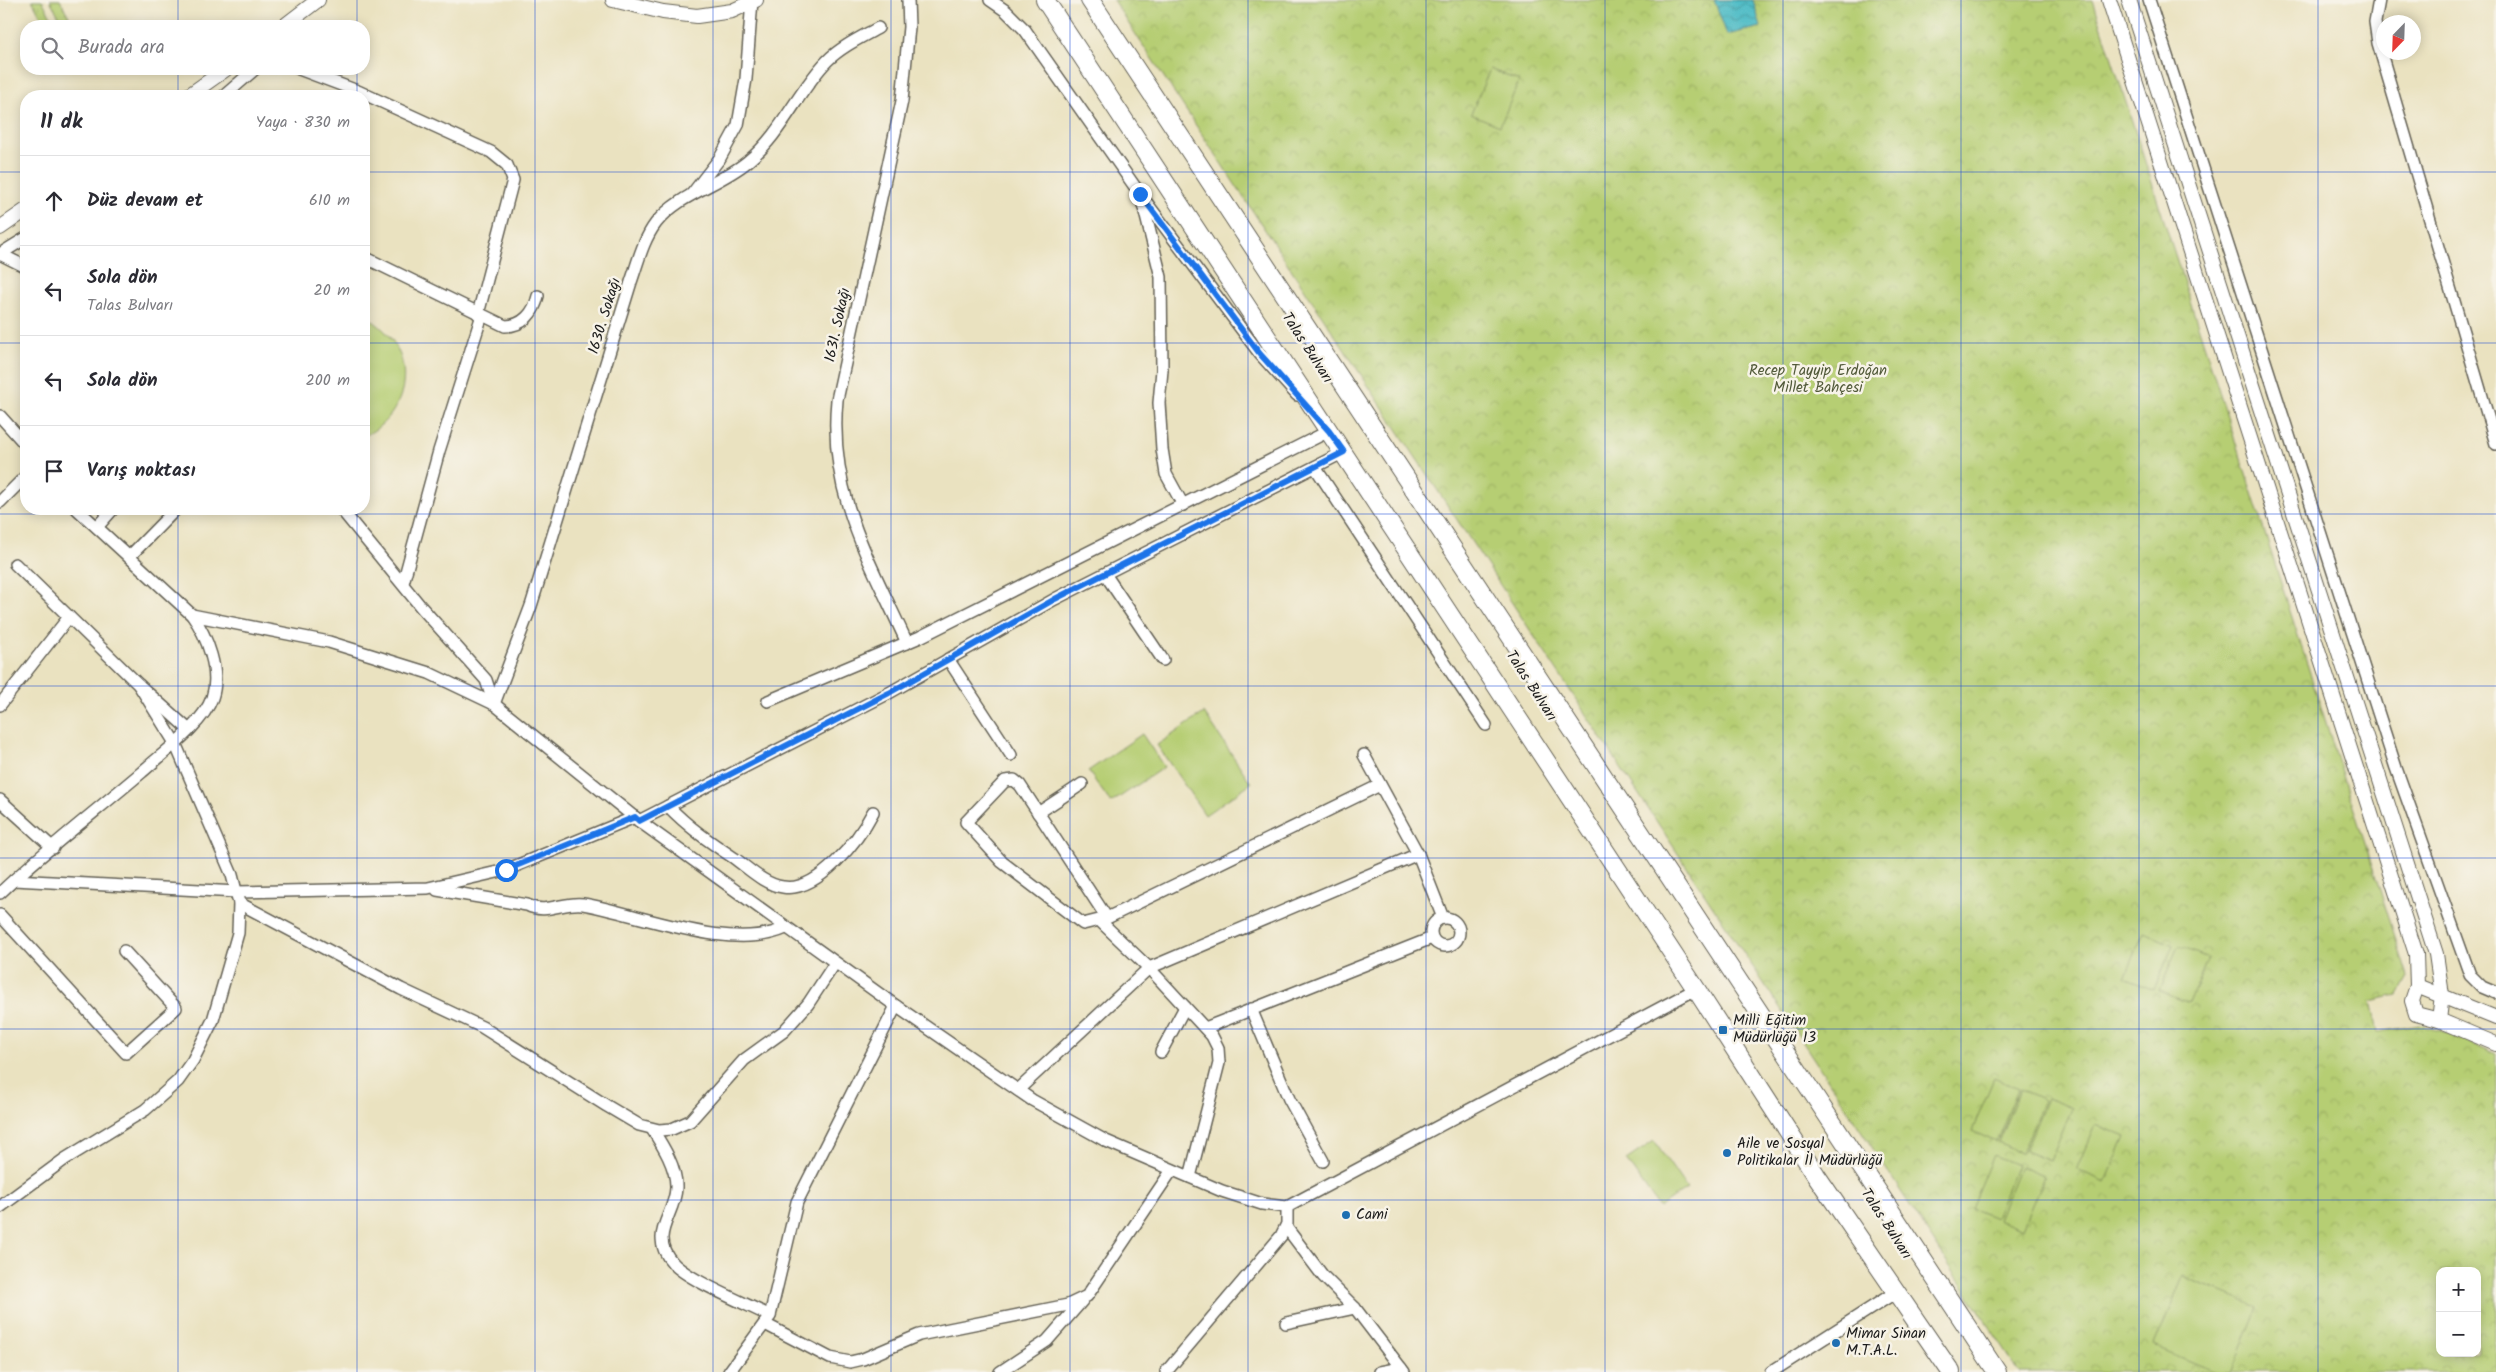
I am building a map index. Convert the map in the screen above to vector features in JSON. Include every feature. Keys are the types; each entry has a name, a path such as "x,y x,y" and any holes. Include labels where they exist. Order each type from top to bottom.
{"main road":[{"name":"Talas Bulvarı","path":"1045,0 1344,452 1696,989 1816,1176 1950,1372"},
{"name":"Talas Bulvarı","path":"1078,0 1984,1372"},
{"path":"1090,0 1997,1372"}],"street":[{"path":"292,20 318,0"},
{"path":"613,0 633,2 663,12 698,16 732,10 753,1 746,79 738,125 720,158 689,197"},
{"path":"768,701 907,643 1329,431 1260,354 1140,194 1025,30 1006,11 990,0"},
{"path":"2109,0 2416,954 2417,986 2412,1001 2416,1014 2439,1020 2496,1044"},
{"path":"2129,0 2436,954 2442,995 2439,1020"},
{"path":"2149,0 2396,768 2470,975 2482,987 2496,993"},
{"path":"2379,0 2375,22 2378,43 2496,444"},
{"name":"1631. Sokağı","path":"906,1 909,27 903,95 837,400 835,438 839,476 851,520 907,643"},
{"name":"1630. Sokağı","path":"494,704 531,606 646,241 663,215 689,197 727,176 757,154 776,133 826,63 840,50 878,28"},
{"path":"196,90 218,75"},
{"path":"231,90 248,75"},
{"path":"315,75 355,90"},
{"path":"370,97 491,152 507,165 512,180 480,315 439,451 403,583"},
{"path":"1140,194 1161,277 1162,370 1159,403 1162,449 1166,474 1183,505"},
{"path":"0,228 20,214"},
{"path":"0,254 20,242"},
{"path":"0,254 20,264"},
{"path":"370,260 500,324 514,325 531,312 538,296"},
{"path":"0,416 20,438"},
{"path":"14,880 238,898 428,888 506,870 668,806 889,693 1105,574 1344,452"},
{"path":"1315,467 1486,725"},
{"path":"0,502 20,482"},
{"path":"0,893 175,743 206,710 215,688 208,645 192,615 84,515"},
{"path":"97,527 108,515"},
{"path":"129,557 170,515"},
{"path":"346,515 486,680 494,704"},
{"path":"15,564 139,685 188,729"},
{"path":"1105,574 1163,660"},
{"path":"192,615 329,642 429,673 494,704 637,819 835,963 1018,1090 1081,1128 1172,1170 1249,1201 1288,1207 1696,989"},
{"path":"0,705 69,617"},
{"path":"948,660 1011,755"},
{"path":"0,1207 52,1167 145,1110 178,1081 198,1052 219,1003 238,933 238,898 232,875 175,743 139,685"},
{"path":"1364,755 1418,854 1443,918 1456,923 1458,937 1448,946 1438,944 1432,938 1432,925 1443,918"},
{"path":"1190,1177 1219,1063 1215,1042 1205,1028 1103,919 1017,782 1011,780 1003,783 966,822 1002,862 1083,924 1103,919 1380,785"},
{"path":"1038,813 1082,784"},
{"path":"0,800 53,848"},
{"path":"668,806 687,827 776,886 789,888 808,881 836,861 857,838 873,812"},
{"path":"1018,1090 1149,968 1418,854"},
{"path":"428,888 527,905 538,909 581,903 691,930 745,936 767,935 786,928"},
{"path":"238,898 401,989 482,1026 607,1106 639,1125 652,1129 672,1129 690,1121 744,1060 784,1032 808,1004 835,963"},
{"path":"0,915 126,1053 176,1008 124,951"},
{"path":"1205,1028 1432,938"},
{"path":"2417,986 2496,1018"},
{"path":"729,1372 767,1320 797,1202 896,1006"},
{"path":"1161,1052 1185,1007"},
{"path":"1251,1009 1289,1099 1323,1161"},
{"path":"652,1129 665,1151 676,1180 676,1193 662,1235 663,1246 668,1257 686,1273 830,1358 850,1362 863,1359 919,1335 1059,1308 1087,1296"},
{"path":"1000,1372 1047,1341 1087,1296 1172,1170"},
{"path":"1166,1372 1281,1236 1286,1227 1288,1207"},
{"path":"1286,1227 1323,1276 1355,1308 1402,1370"},
{"path":"1771,1372 1896,1292"},
{"path":"1286,1323 1355,1308"},
{"path":"1380,1372 1402,1370"}],"green space":[{"path":"32,0 42,0 53,20 43,20"},
{"path":"50,0 60,0 71,20 61,20"},
{"name":"Recep Tayyip Erdoğan Millet Bahçesi","path":"1113,0 2093,0 2408,977 2398,995 2371,1001 2378,1032 2419,1025 2445,1032 2496,1054 2496,1372 2019,1372"},
{"path":"1490,69 1519,81 1500,126 1471,114"},
{"path":"370,319 383,329 392,340 399,353 403,367 401,394 387,419 370,432"},
{"path":"1204,713 1251,783 1205,815 1157,745"},
{"path":"1142,734 1164,767 1111,803 1088,771"},
{"path":"2144,932 2173,945 2154,990 2125,978"},
{"path":"2178,946 2208,958 2189,1003 2159,991"},
{"path":"1994,1078 2018,1089 1996,1142 1972,1131"},
{"path":"2020,1089 2044,1100 2022,1153 1998,1142"},
{"path":"2047,1098 2072,1108 2050,1161 2025,1151"},
{"path":"2096,1125 2125,1137 2106,1182 2077,1170"},
{"path":"1654,1141 1687,1189 1659,1207 1626,1160"},
{"path":"1993,1155 2017,1165 1995,1218 1971,1208"},
{"path":"2020,1166 2044,1176 2022,1229 1998,1219"},
{"path":"2183,1276 2258,1307 2231,1372 2216,1372 2154,1346"}],"water":[{"path":"1714,0 1753,0 1761,27 1727,35"}],"place":[{"name":"Milli Eğitim Müdürlüğü 13","path":"1723,1030"},
{"name":"Aile ve Sosyal Politikalar İl Müdürlüğü","path":"1727,1153"},
{"name":"Cami","path":"1346,1215"},
{"name":"Mimar Sinan M.T.A.L.","path":"1836,1343"}],"route":[{"path":"506,870 635,817 639,821 889,693 1055,599 1344,452 1329,431 1260,354 1140,194"}]}
